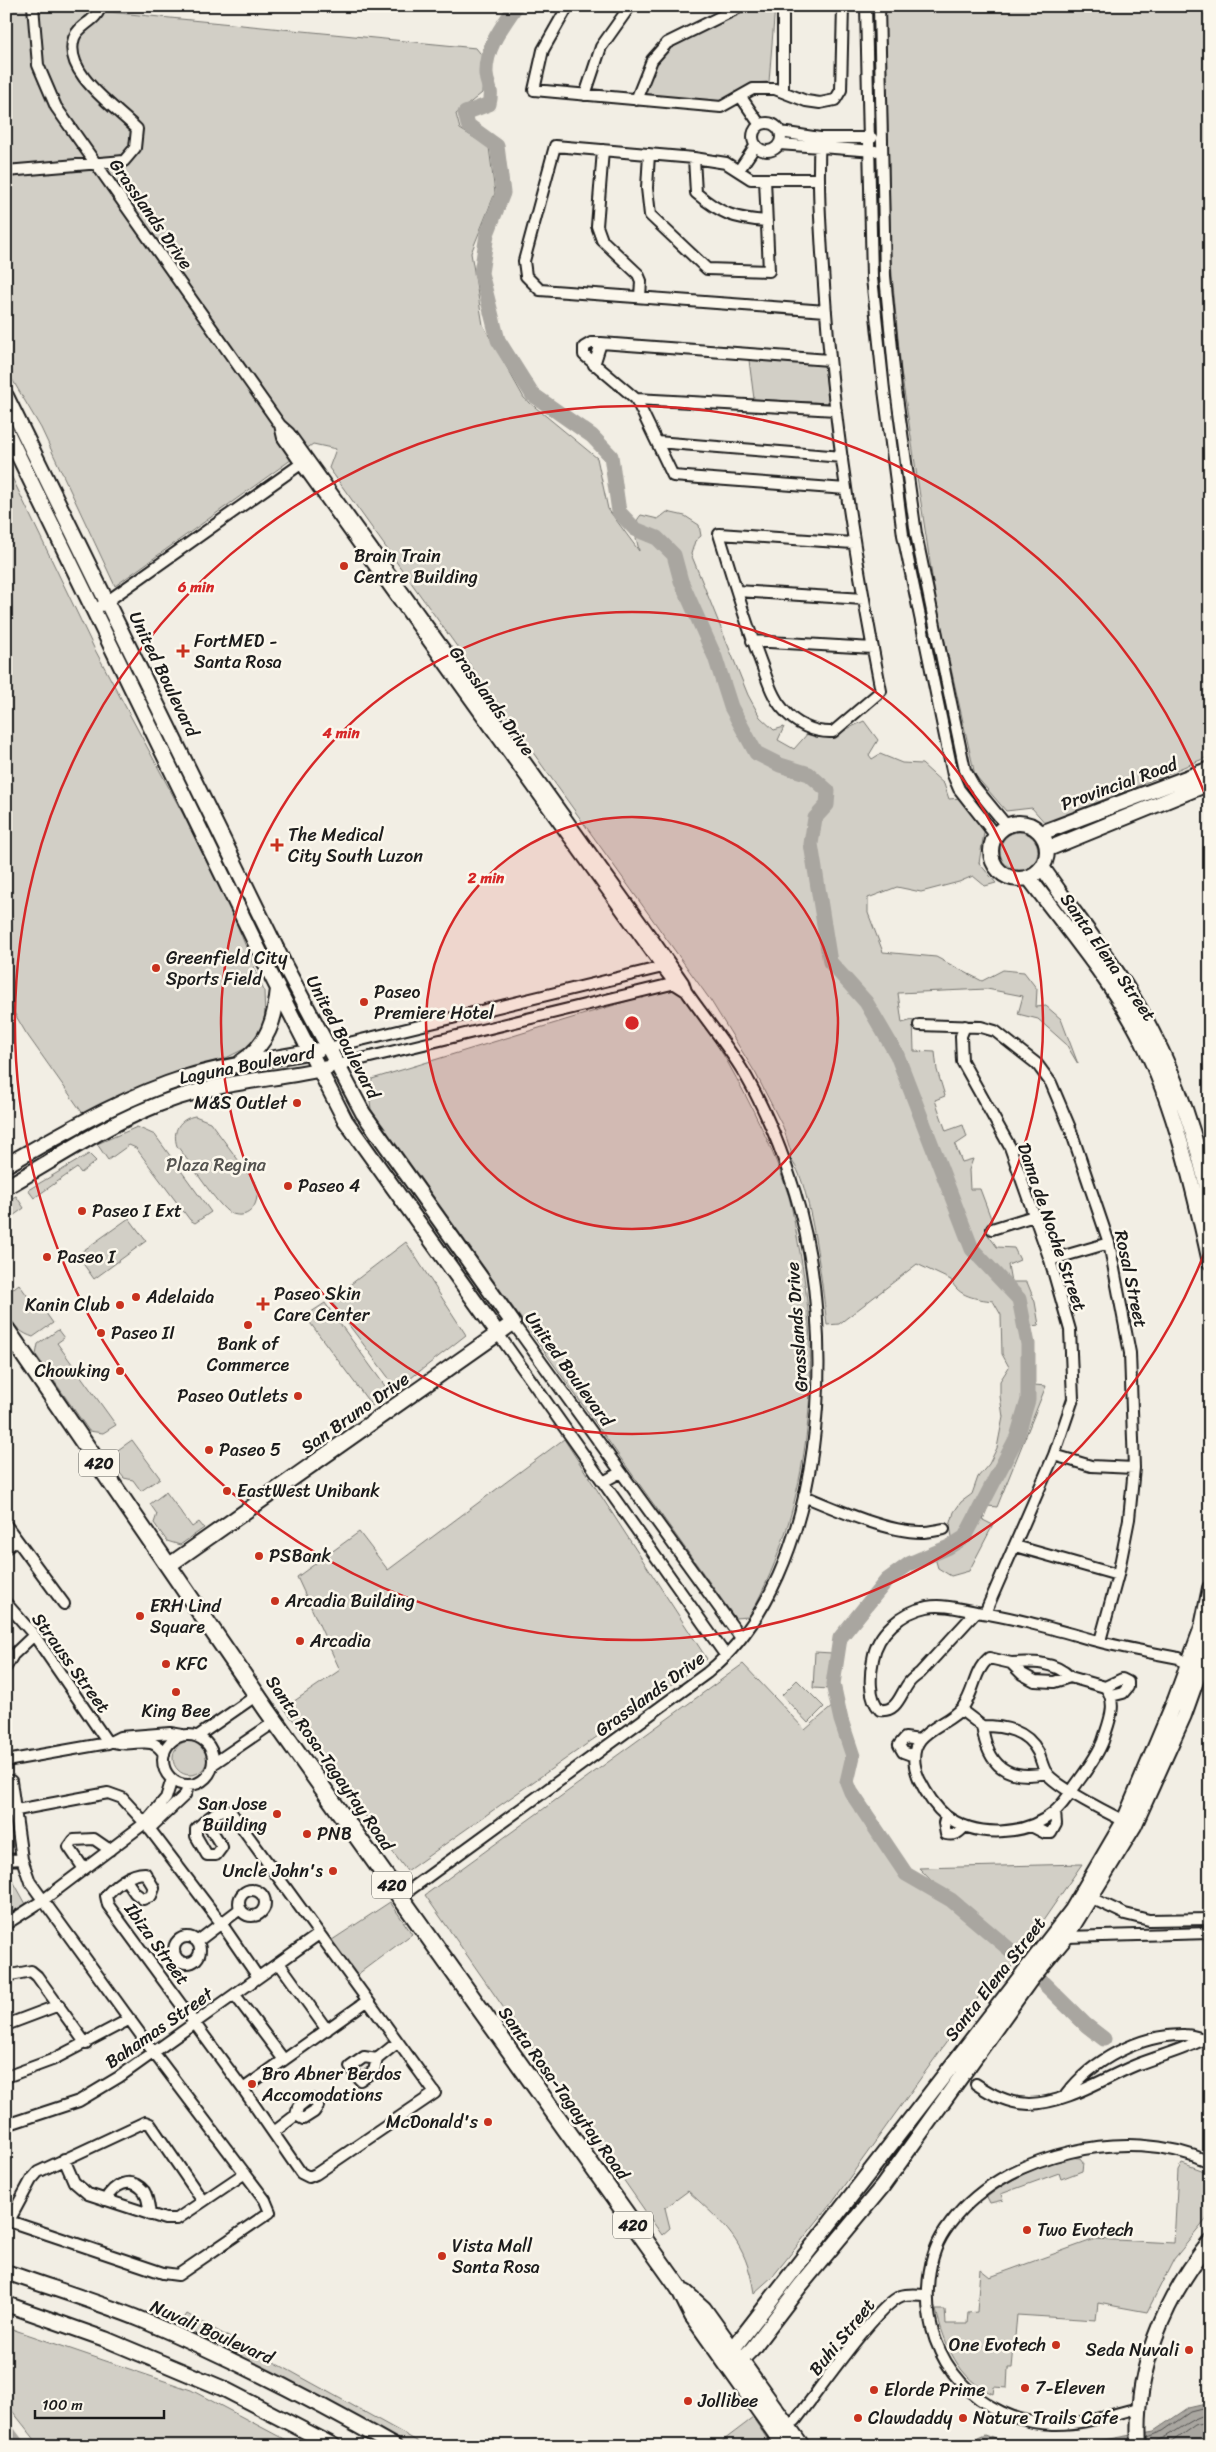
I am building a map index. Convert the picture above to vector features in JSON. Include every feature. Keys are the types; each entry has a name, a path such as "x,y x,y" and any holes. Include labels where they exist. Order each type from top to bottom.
{"main road":[{"name":"United Boulevard","path":"6,396 285,966 363,1113 513,1324"},
{"name":"United Boulevard","path":"6,430 278,988 345,1120 499,1335"},
{"name":"Provincial Road","path":"1041,833 1210,769"},
{"name":"Provincial Road","path":"1048,849 1210,783"},
{"path":"1022,822 1033,826 1041,833 1048,849 1042,868 1029,878 1022,880 1008,878 997,869 991,856 995,835 1006,825 1022,822"},
{"name":"Santa Elena Street","path":"1042,868 1134,999 1152,1032 1179,1091 1210,1200"},
{"name":"Santa Elena Street","path":"1029,878 1102,978 1142,1040 1164,1094 1193,1185 1210,1262"},
{"path":"238,1065 254,1054 266,1038 276,1010 278,988"},
{"name":"Laguna Boulevard","path":"6,1165 78,1124 138,1095 188,1077 238,1065 328,1048"},
{"name":"Laguna Boulevard","path":"6,1187 105,1128 145,1110 195,1092 242,1081 319,1070 337,1065"},
{"path":"138,1095 145,1110"},
{"name":"San Bruno Drive","path":"168,1566 513,1324"},
{"name":"Santa Rosa-Tagaytay Road","path":"6,1330 93,1454 257,1696 400,1897 679,2288 703,2309 736,2361 781,2442"},
{"name":"Santa Elena Street","path":"1198,1662 1202,1626 1210,1588"},
{"name":"Santa Elena Street","path":"736,2361 869,2175 1006,1994 1066,1937 1091,1898 1129,1823 1198,1662 1210,1642"},
{"name":"Santa Elena Street","path":"736,2361 882,2187 1034,1969 1129,1823"},
{"path":"869,2175 882,2187"},
{"path":"1139,2446 1138,2408 1145,2368 1167,2307 1190,2266 1210,2242"},
{"name":"Nuvali Boulevard","path":"6,2272 141,2320 222,2354 279,2382 394,2446"},
{"path":"6,2304 123,2346 222,2388 334,2446"},
{"path":"736,2361 773,2390 809,2445"},
{"name":"Santa Rosa-Tagaytay Road","path":"736,2361 809,2445"}],"street":[{"name":"Grasslands Drive","path":"33,6 38,66 56,107 280,425 283,438 304,462 747,1078 772,1132 796,1194 814,1279 820,1379 814,1436 804,1496 795,1526 771,1589 742,1638 708,1673 400,1897"},
{"path":"6,172 124,161 135,148 137,129 95,91 76,67 72,47 75,36 96,16 100,6"},
{"path":"568,6 543,50 534,90 721,108 753,89 774,89 806,101 820,103 835,100 841,90 843,6"},
{"path":"585,95 601,47 630,6"},
{"path":"636,100 652,60 667,43 742,6"},
{"path":"783,6 783,91"},
{"path":"866,6 872,278 903,535 952,775 959,789 995,835"},
{"path":"879,6 881,151 888,305 896,390 916,534 965,770 974,786 1006,825"},
{"path":"741,96 760,125"},
{"path":"760,125 772,124 780,132 820,142 881,151"},
{"path":"739,170 756,145 754,136 760,125"},
{"path":"779,144 780,132"},
{"path":"756,145 768,150 779,144 881,138"},
{"path":"820,142 818,179 829,360 853,543 881,691 833,732 823,733 806,727 782,709 774,697 752,641 719,534 853,543"},
{"path":"818,179 751,179 726,163 694,158 554,146 524,261 526,276 540,290 826,311"},
{"path":"603,150 597,226 602,240 638,274 641,281 640,297"},
{"path":"649,154 647,188 650,215 707,268 769,271 765,179"},
{"path":"694,158 696,193 716,210 740,219 767,221"},
{"path":"829,360 601,343 591,343 584,347 584,355 636,399 673,476 846,489"},
{"path":"594,365 601,343"},
{"path":"636,399 836,410"},
{"path":"657,442 842,457"},
{"path":"95,610 108,603 304,462"},
{"path":"737,591 864,599"},
{"path":"752,641 873,648"},
{"path":"328,1048 667,966"},
{"path":"337,1065 681,985"},
{"path":"474,1013 482,1030"},
{"name":"Rosal Street","path":"919,1024 965,1026 996,1031 1037,1064 1051,1083 1070,1128 1109,1243 1130,1353 1134,1468 1130,1519 1118,1575 1100,1642"},
{"name":"Dama de Noche Street","path":"965,1026 961,1036 962,1061 1010,1147 1050,1260 1070,1330 1073,1399 1054,1454 1014,1546 981,1612 920,1673 911,1679 897,1704 885,1710 880,1710 874,1699 870,1677 873,1656 881,1639 893,1624 909,1612 929,1606 951,1607 981,1612"},
{"path":"992,1229 1034,1216"},
{"path":"1050,1260 1109,1243"},
{"name":"United Boulevard","path":"513,1324 742,1638"},
{"name":"United Boulevard","path":"499,1335 726,1656"},
{"path":"1054,1454 1091,1466 1134,1468"},
{"path":"604,1482 621,1472"},
{"path":"804,1496 870,1521 908,1530 921,1532 944,1529"},
{"path":"6,1525 64,1604"},
{"path":"6,1548 17,1540"},
{"path":"1014,1546 1118,1575"},
{"name":"Strauss Street","path":"6,1603 34,1635 110,1742"},
{"path":"981,1612 1017,1619 1100,1642 1198,1662"},
{"path":"6,1667 13,1655 34,1635"},
{"path":"989,1658 1011,1663 1038,1662 1053,1666 1070,1677 1108,1691 1111,1714 1101,1745 1072,1791 1055,1812 1032,1826 997,1831 977,1830 946,1816 932,1801 922,1786 914,1769 914,1756 920,1740 961,1710 969,1698 976,1673 982,1664 989,1658"},
{"path":"1011,1663 1022,1674 1035,1681 1054,1682 1070,1677"},
{"path":"6,1761 170,1733 198,1736 257,1696"},
{"path":"961,1710 982,1726 996,1726 1025,1735 1036,1747 1046,1773 1072,1791 1129,1823"},
{"path":"182,1735 170,1742 164,1754 164,1767 172,1779 188,1785 204,1779 213,1764 276,1721"},
{"path":"982,1726 985,1745 996,1763 1010,1772 1027,1777 1046,1773"},
{"path":"198,1736 210,1748 213,1764"},
{"path":"914,1756 903,1752 899,1745 905,1738 920,1740"},
{"path":"128,1740 150,1741 159,1745 164,1754"},
{"path":"147,1826 166,1798 172,1779"},
{"path":"11,1780 11,1811 22,1859 30,1882 154,2053 265,2200 270,2212 178,2275 163,2273 8,2221 31,2180 38,2172 145,2122 150,2124 202,2200"},
{"path":"6,1924 42,1901 110,1850 147,1826 185,1795 188,1785"},
{"path":"11,1811 108,1793 122,1798 147,1826 221,1923 258,1977"},
{"path":"206,1821 222,1810 230,1811 367,2002 398,2042 377,2059"},
{"path":"1032,1826 1045,1833 1051,1833 1056,1824 1055,1812"},
{"path":"946,1816 944,1823 946,1834 952,1835 960,1832 965,1826"},
{"path":"84,1869 70,1847 74,1840 94,1839 110,1850"},
{"path":"6,1860 22,1859"},
{"name":"Ibiza Street","path":"126,1880 112,1889 106,1896 108,1905 244,2089 301,2173 309,2177 435,2093 398,2042"},
{"path":"1091,1898 1125,1914 1149,1920 1210,1919"},
{"path":"198,1941 240,1909"},
{"path":"1066,1937 1210,1933"},
{"name":"Bahamas Street","path":"6,2125 78,2101 154,2053 319,1934"},
{"path":"279,1963 327,2030"},
{"path":"6,1976 31,1971 59,2005 86,2044"},
{"path":"235,1995 284,2060"},
{"path":"244,2089 367,2002"},
{"path":"6,2025 59,2005"},
{"path":"6,2077 52,2060 86,2044 130,2019"},
{"path":"1066,2095 1074,2085 1098,2064 1123,2049 1167,2036 1186,2035 1207,2039"},
{"path":"976,2084 1005,2101 1029,2104 1066,2095 1207,2039"},
{"path":"274,2132 296,2115"},
{"path":"1138,2408 1065,2424 1036,2422 1000,2411 973,2393 945,2363 938,2349 929,2317 928,2278 944,2232 959,2213 994,2183 1032,2162 1084,2148 1127,2145 1177,2150 1210,2162"},
{"path":"64,2159 80,2189 105,2200 165,2219 177,2219 202,2200 245,2173"},
{"path":"105,2200 112,2188 123,2182 137,2185 145,2193 150,2215"},
{"name":"Buhi Street","path":"795,2421 877,2315 900,2296 927,2295"}],"green space":[{"path":"6,6 58,7 476,48 484,58 482,93 456,114 460,129 489,147 495,193 471,253 483,325 524,398 597,458 608,509 639,551 635,528 641,515 658,519 667,512 685,516 699,525 701,536 695,541 691,554 748,695 760,717 774,730 784,727 778,740 794,749 809,732 828,738 864,721 878,740 869,755 872,759 880,754 902,763 922,764 944,784 949,799 961,798 985,827 979,863 996,883 985,886 973,876 959,882 921,892 897,887 868,898 868,913 883,952 936,957 982,981 1003,970 1024,972 1037,989 1036,1007 1046,1006 1061,1019 1078,1064 1066,1044 1038,1019 1018,1014 1023,996 987,989 898,993 902,1023 913,1020 914,1051 935,1052 937,1070 945,1096 935,1100 946,1131 963,1125 967,1137 955,1145 962,1162 973,1159 969,1170 970,1189 980,1189 992,1221 986,1232 997,1247 1014,1248 1020,1260 1008,1265 1011,1282 1027,1282 1035,1302 1039,1325 1031,1326 1034,1385 1046,1386 997,1507 988,1506 983,1520 993,1525 969,1571 951,1576 938,1568 935,1558 952,1537 950,1526 954,1512 961,1502 972,1494 978,1477 989,1464 997,1448 1003,1417 1000,1381 1009,1367 1002,1354 1001,1315 993,1301 963,1294 954,1286 951,1280 917,1264 839,1324 827,1325 815,1237 804,1188 797,1170 790,1159 791,1152 783,1127 756,1074 711,1001 329,468 336,449 313,444 115,586 41,428 6,369"},
{"path":"754,6 775,6 769,82 751,83 722,101 643,95 657,62 674,44"},
{"path":"885,6 1210,6 1210,756 1046,824 1032,808 1006,811 975,775 936,602 901,371 891,263"},
{"path":"749,360 824,365 829,403 754,399"},
{"path":"6,465 94,648 183,814 233,915 264,991 265,1020 252,1045 226,1058 181,1071 84,1115 26,1033 6,999"},
{"path":"1019,832 1032,838 1038,851 1032,864 1019,870 1006,864 1000,851 1006,838"},
{"path":"667,989 681,994 699,1017 728,1063 762,1129 789,1197 806,1289 810,1337 810,1386 799,1482 787,1528 770,1574 749,1617 735,1618 371,1109 369,1093 372,1079"},
{"name":"Plaza Regina","path":"195,1116 210,1122 256,1184 256,1203 244,1215 230,1213 218,1202 177,1146 175,1135 178,1126 185,1120"},
{"path":"137,1127 155,1135 211,1212 195,1223 190,1220 136,1148 129,1145 108,1160 97,1144"},
{"path":"89,1154 96,1161 81,1173 77,1168 34,1198 28,1190"},
{"path":"16,1196 24,1208 6,1221 6,1201"},
{"path":"129,1218 146,1241 94,1279 77,1255"},
{"path":"406,1242 466,1335 397,1389 330,1300"},
{"path":"19,1284 38,1311 43,1309 53,1323 33,1337 15,1326 7,1309 6,1294"},
{"path":"325,1303 390,1393 372,1406 305,1316"},
{"path":"58,1330 64,1338 57,1343 116,1425 103,1433 89,1431 36,1355 38,1344"},
{"path":"564,1439 707,1659 407,1871 284,1708 340,1670 297,1577 359,1532 388,1570"},
{"path":"132,1440 160,1478 141,1491 133,1480 124,1478 112,1463 115,1452"},
{"path":"166,1492 192,1527 199,1522 204,1528 180,1545 167,1541 154,1523 157,1514 150,1504"},
{"path":"815,1652 832,1653 830,1689 813,1688"},
{"path":"743,1664 805,1730 834,1705 847,1758 847,1782 851,1792 906,1874 949,1899 919,1868 1082,1864 1003,1979 988,1984 830,2205 773,2276 754,2293 746,2260 732,2235 688,2191 665,2208 670,2228 662,2235 425,1895"},
{"path":"797,1680 824,1707 808,1723 782,1695"},
{"path":"190,1741 202,1746 207,1758 202,1770 190,1775 178,1770 173,1758 178,1746"},
{"path":"8,1872 26,1904 6,1915 6,1873"},
{"path":"390,1902 412,1934 354,1977 329,1942"},
{"path":"1068,2157 1080,2158 1083,2162 1082,2171 1061,2179 1059,2173 1001,2194 1003,2200 990,2203 987,2197 1016,2178 1046,2164"},
{"path":"1182,2163 1210,2173 1210,2215 1174,2259 1147,2312 1098,2303 1096,2320 1017,2315 1012,2368 1008,2368 1007,2388 994,2387 993,2394 981,2388 962,2370 949,2348 936,2310 945,2310 946,2324 967,2324 968,2313 977,2312 980,2269 990,2277 1095,2239 1174,2243 1178,2170"},
{"path":"187,2314 426,2446 405,2446 275,2374 177,2329"},
{"path":"6,2327 191,2390 297,2446 40,2446 6,2403"},
{"path":"753,2418 772,2446 716,2446"}],"water":[{"path":"1210,2403 1210,2446 1028,2446 1047,2442 1061,2444 1092,2442 1154,2431 1188,2408"},
{"path":"985,2435 1015,2446 974,2446 978,2438"}],"waterway":[{"path":"516,6 495,38 488,55 486,74 490,91 489,104 465,113 468,125 497,146 503,193 487,234 481,273 498,340 532,394 592,436 611,456 619,512 635,529 657,538 674,555 681,581 715,657 731,707 756,753 780,765 809,774 828,791 827,805 815,818 811,844 830,962 866,1002 897,1055 972,1249 1019,1299 1028,1344 1028,1400 1017,1437 965,1537 949,1547 909,1564 887,1580 840,1638 833,1684 841,1720 853,1756 847,1782 851,1792 906,1874 951,1900 1009,1949 1086,2025 1104,2039"},
{"path":"6,2430 18,2446"}],"place":[{"name":"Brain Train Centre Building","path":"344,566"},
{"name":"FortMED - Santa Rosa","path":"183,651"},
{"name":"The Medical City South Luzon","path":"277,845"},
{"name":"Greenfield City Sports Field","path":"156,968"},
{"name":"Paseo Premiere Hotel","path":"364,1002"},
{"name":"M&S Outlet","path":"297,1103"},
{"name":"Paseo 4","path":"288,1186"},
{"name":"Paseo I Ext","path":"82,1211"},
{"name":"Paseo I","path":"47,1257"},
{"name":"Adelaida","path":"136,1297"},
{"name":"Paseo Skin Care Center","path":"263,1304"},
{"name":"Kanin Club","path":"120,1305"},
{"name":"Bank of Commerce","path":"248,1325"},
{"name":"Paseo II","path":"101,1333"},
{"name":"Chowking","path":"120,1371"},
{"name":"Paseo Outlets","path":"298,1396"},
{"name":"Paseo 5","path":"209,1450"},
{"name":"EastWest Unibank","path":"227,1491"},
{"name":"PSBank","path":"259,1556"},
{"name":"Arcadia Building","path":"275,1601"},
{"name":"ERH Lind Square","path":"140,1616"},
{"name":"Arcadia","path":"300,1641"},
{"name":"KFC","path":"166,1664"},
{"name":"King Bee","path":"176,1692"},
{"name":"San Jose Building","path":"277,1814"},
{"name":"PNB","path":"307,1834"},
{"name":"Uncle John's","path":"333,1871"},
{"name":"Bro Abner Berdos Accomodations","path":"252,2084"},
{"name":"McDonald's","path":"488,2122"},
{"name":"Two Evotech","path":"1027,2230"},
{"name":"Vista Mall Santa Rosa","path":"442,2256"},
{"name":"One Evotech","path":"1056,2345"},
{"name":"Seda Nuvali","path":"1189,2350"},
{"name":"7-Eleven","path":"1025,2388"},
{"name":"Elorde Prime","path":"874,2390"},
{"name":"Jollibee","path":"688,2401"},
{"name":"Clawdaddy","path":"858,2418"},
{"name":"Nature Trails Cafe","path":"963,2418"}]}
